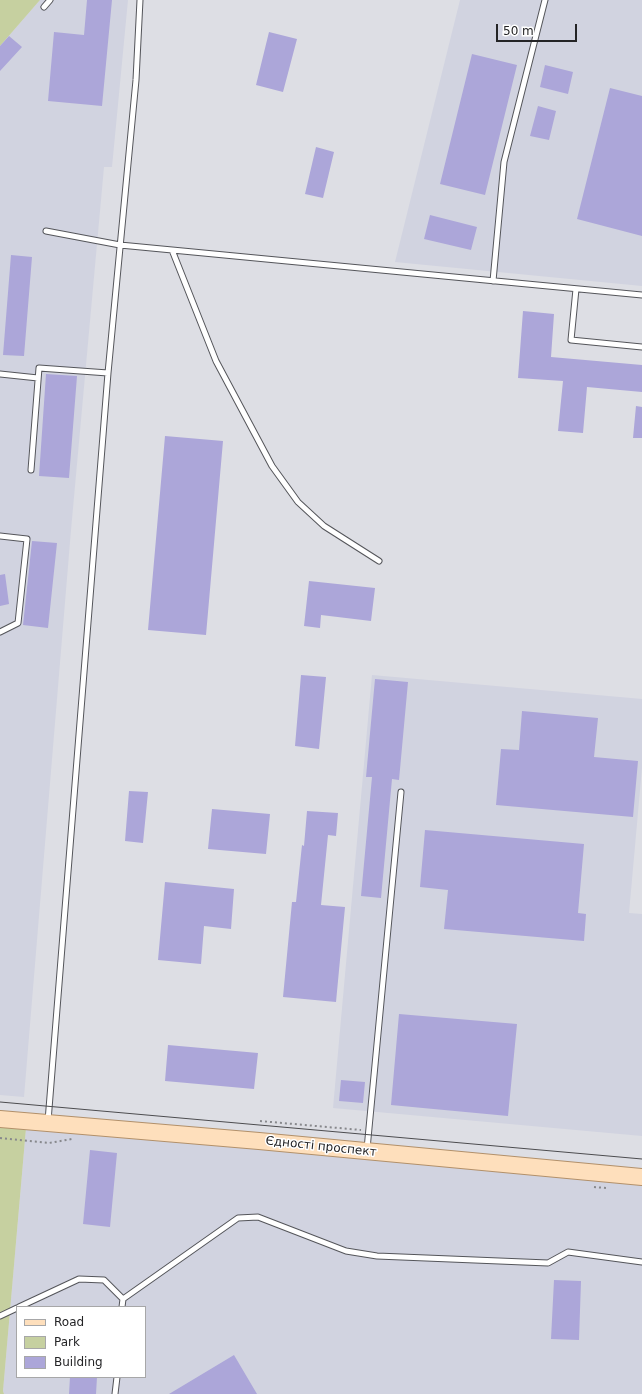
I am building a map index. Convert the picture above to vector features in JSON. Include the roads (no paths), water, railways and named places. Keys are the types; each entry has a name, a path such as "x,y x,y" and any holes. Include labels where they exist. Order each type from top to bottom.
{"main road":[{"name":"Єдності проспект","path":"1,1120 642,1177"}],"lane":[{"path":"44,7 50,0"},
{"path":"48,1123 108,373 136,80 140,0"},
{"path":"493,281 504,162 545,0"},
{"path":"46,231 120,245 642,295"},
{"path":"172,250 216,361 272,466 298,502 324,526 379,561"},
{"path":"576,289 571,340 642,347"},
{"path":"31,470 39,368 108,373"},
{"path":"0,374 38,378"},
{"path":"0,536 27,539 18,624 0,632"},
{"path":"367,1152 401,792"},
{"path":"122,1306 123,1299 238,1218 258,1217 346,1251 377,1256 548,1263 568,1252 642,1262"},
{"path":"22,1306 79,1278 104,1280 123,1299"},
{"path":"0,1316 16,1309"},
{"path":"115,1394 117,1378"}],"tram line":[{"path":"0,1102 642,1159"}]}
